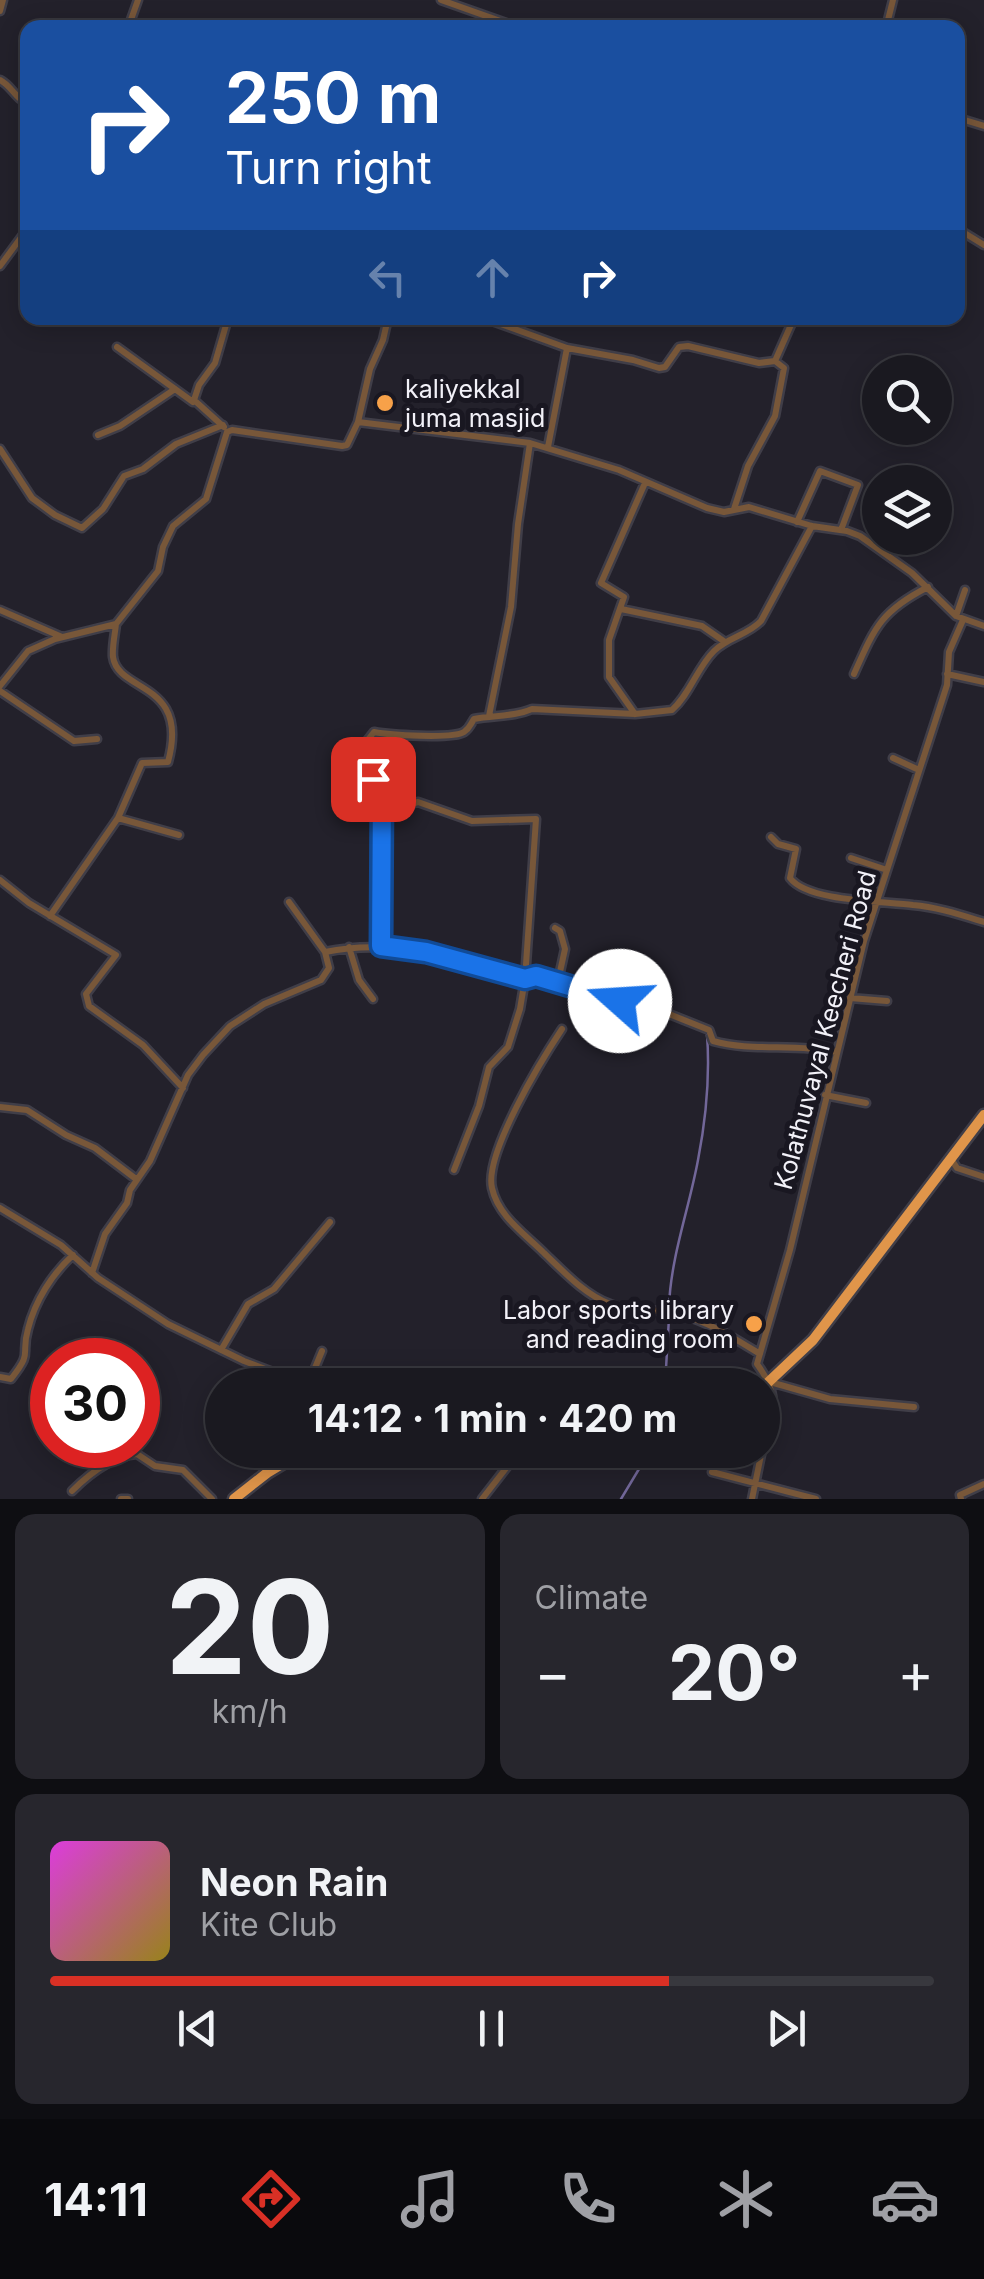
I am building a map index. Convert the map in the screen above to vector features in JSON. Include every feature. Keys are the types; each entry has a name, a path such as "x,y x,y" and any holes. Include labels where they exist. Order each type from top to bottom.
{"highway":[{"path":"780,1373 803,1352 984,1115"},
{"path":"234,1499 275,1468"}],"street":[{"path":"0,11 3,0"},
{"path":"441,0 497,20"},
{"path":"0,80 10,85 20,100"},
{"path":"0,266 20,239"},
{"path":"195,404 199,385 215,363 226,325"},
{"path":"0,449 32,498 82,528 102,510 124,476 143,469 176,444 225,429 347,446 358,422 386,325"},
{"path":"503,325 567,348 659,368 665,367 679,347 688,346 759,363 775,361 784,368 779,406 748,466 733,510"},
{"path":"775,361 791,325"},
{"path":"117,347 225,429"},
{"path":"548,447 567,348"},
{"path":"98,435 120,426 175,390"},
{"path":"358,422 530,442 619,470 708,508 724,512 749,507 862,537"},
{"path":"50,916 118,818 142,763 168,762 173,742 167,711 161,700 123,675 113,660 116,624 158,570 163,546 173,526 206,499 225,429"},
{"path":"489,716 512,607 518,524 530,442"},
{"path":"797,522 820,472 858,485 841,530"},
{"path":"635,714 610,677 609,640 624,597 601,584 645,483"},
{"path":"381,946 382,788 378,782 344,770 374,732 414,738 457,735 467,730 474,719 517,715 532,709 635,714 676,707 695,675 725,642 762,621 812,526"},
{"path":"887,555 929,586 959,618 984,626"},
{"path":"854,674 874,630 889,612 929,586"},
{"name":"Kolathuvayal Keecheri Road","path":"760,1354 790,1250 850,998 948,674 949,652 965,590"},
{"path":"621,608 702,626 725,642"},
{"path":"0,610 62,637"},
{"path":"98,739 74,742 0,688 28,651 62,637 116,624"},
{"path":"948,674 984,682"},
{"path":"894,758 920,770"},
{"path":"380,813 418,802 472,820 536,819 525,979 508,1047 489,1067 479,1106 454,1170"},
{"path":"118,818 179,836"},
{"path":"771,837 778,844 796,848 792,883 837,896 915,905 984,922"},
{"path":"852,858 887,870"},
{"path":"0,880 116,956 86,994 88,1006 143,1044 182,1088"},
{"path":"92,1273 105,1234 150,1161 188,1076 230,1026 264,1004 320,980 328,968 325,952 288,902"},
{"path":"554,928 560,930 566,949 558,982"},
{"path":"325,952 381,946 426,952 525,979 536,976 621,999 709,1030 712,1041 727,1045 810,1046 836,1052"},
{"path":"350,947 359,980 373,999"},
{"path":"850,998 887,1001"},
{"path":"580,1024 608,1038 621,999"},
{"path":"562,1030 526,1088 500,1150 490,1185 497,1202 508,1219 566,1273 605,1302 691,1318 760,1354 759,1368"},
{"path":"825,1095 866,1102"},
{"path":"0,1107 28,1110 66,1136 95,1148 136,1179"},
{"path":"950,1158 957,1168 984,1178"},
{"path":"0,1208 61,1245 92,1273 168,1324 266,1368"},
{"path":"221,1350 248,1304 274,1289 330,1222"},
{"path":"0,1377 12,1379 27,1358 26,1331 40,1298 57,1269 72,1255"},
{"path":"315,1368 322,1351"},
{"path":"780,1388 830,1399 914,1407"},
{"path":"72,1491 111,1462 137,1454 155,1466 183,1470 212,1499"},
{"path":"482,1499 506,1468"},
{"path":"715,1468 712,1472 816,1499"},
{"path":"752,1499 758,1468"},
{"path":"960,1499 960,1495 984,1484"},
{"path":"120,1499 128,1499"}],"waterway":[{"path":"669,1306 673,1269 703,1129 707,1034"},
{"path":"666,1368 669,1318"},
{"path":"621,1499 640,1468"}],"place":[{"name":"kaliyekkal juma masjid","path":"385,403"},
{"name":"Labor sports library and reading room","path":"754,1324"}],"route":[{"path":"373,779 382,788 381,946 426,952 525,979 536,976 620,1001"}]}
